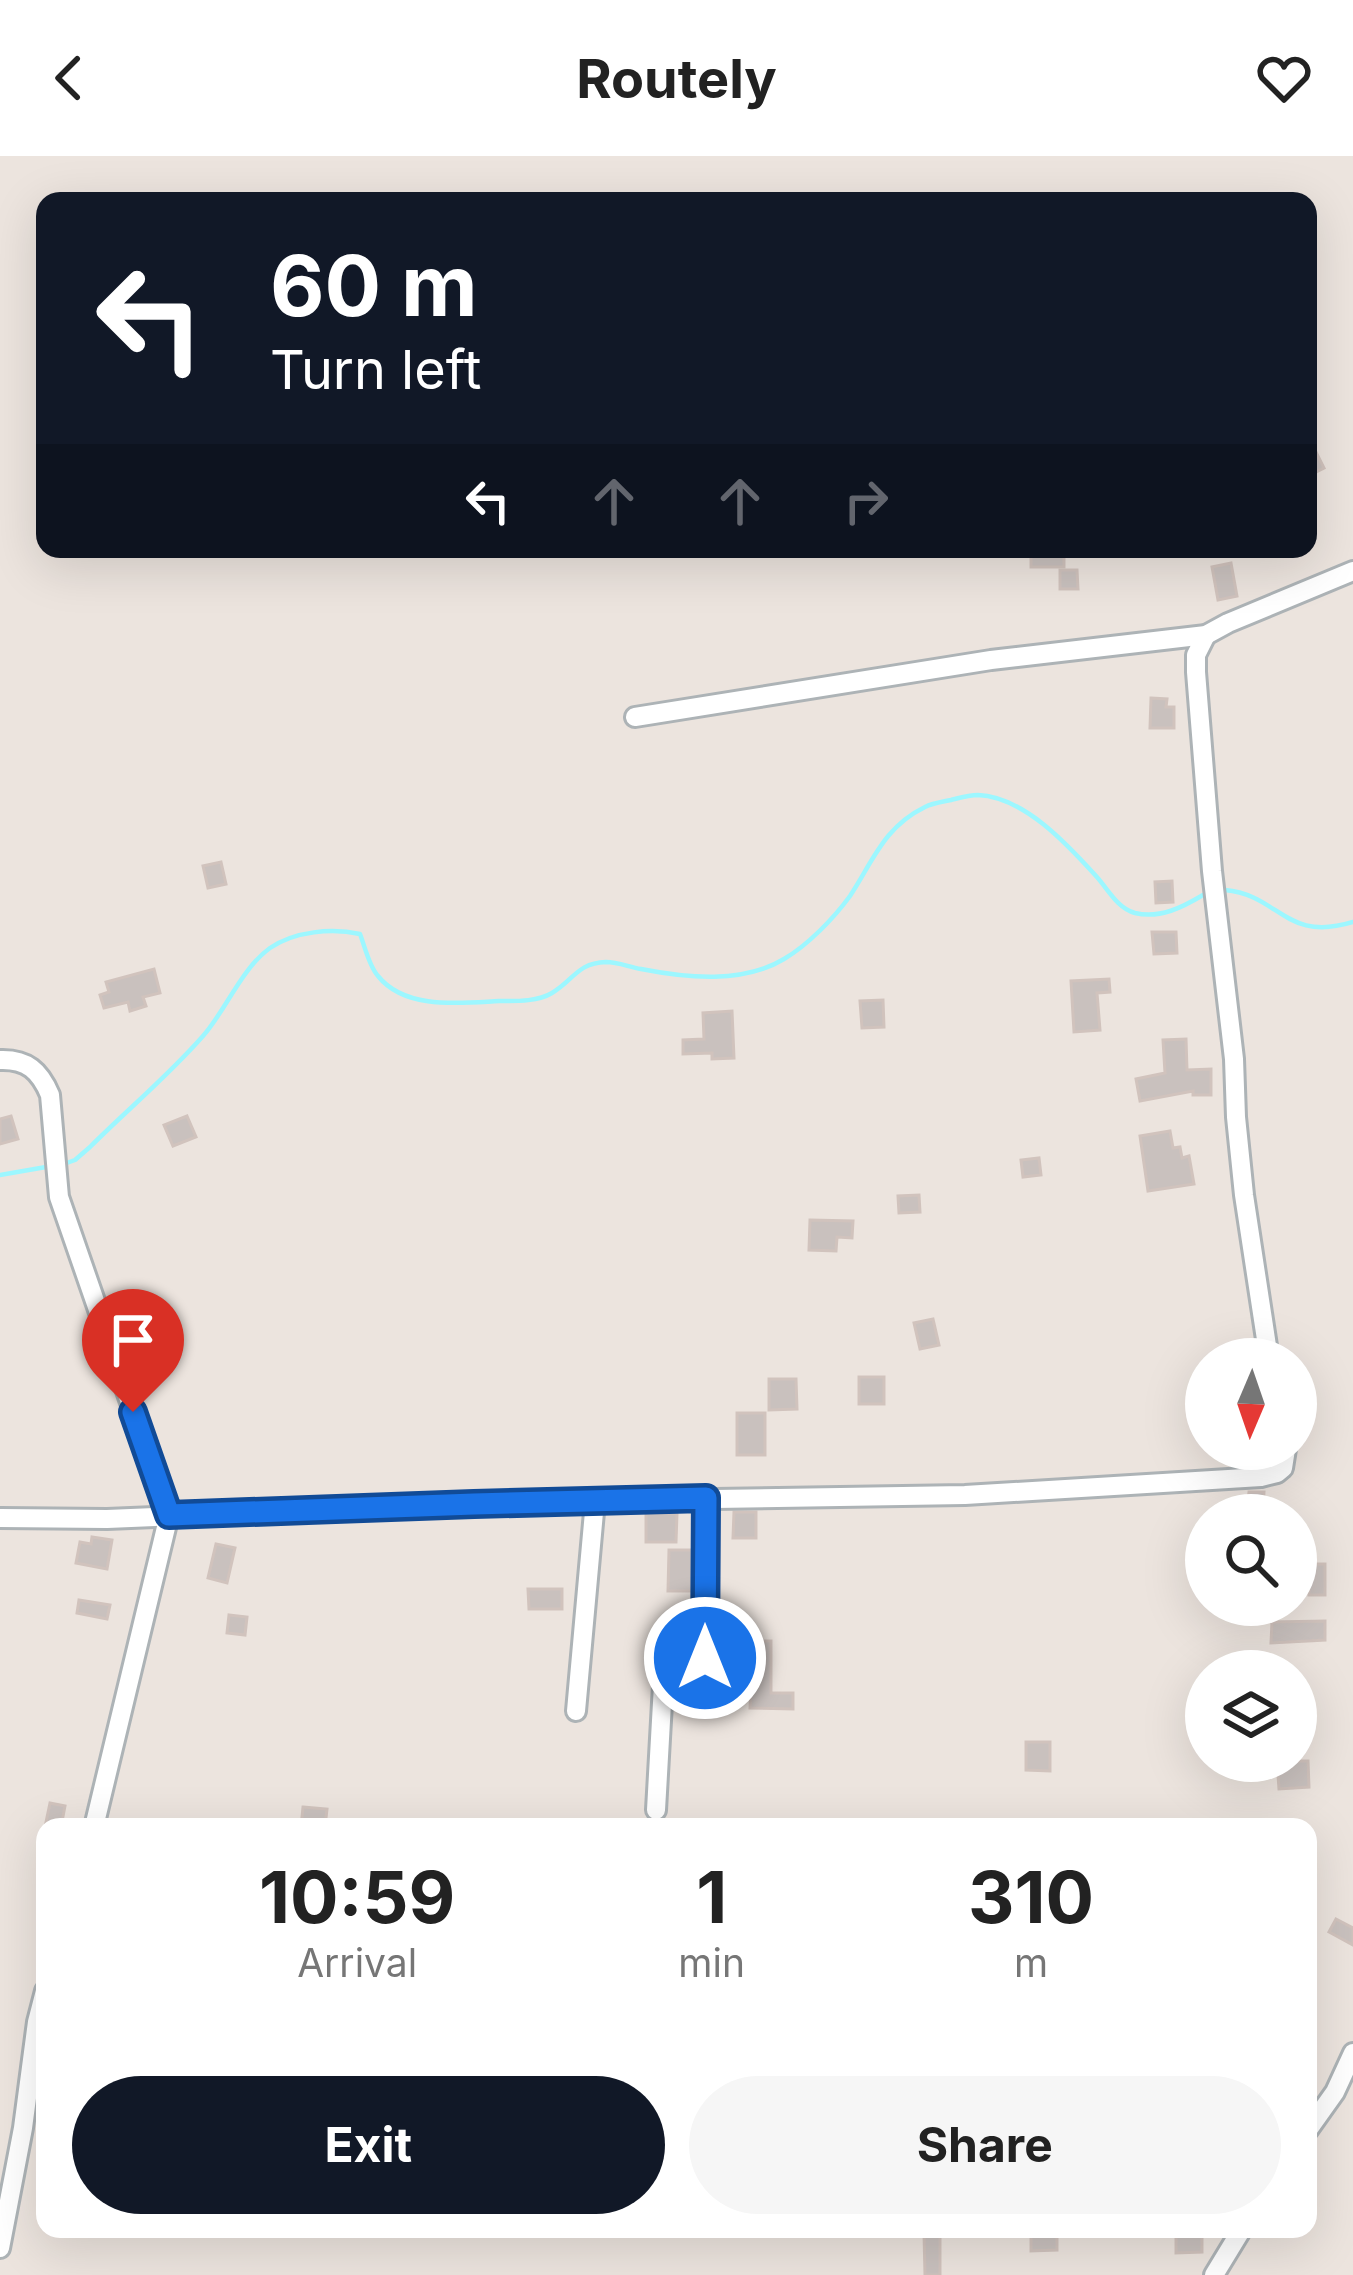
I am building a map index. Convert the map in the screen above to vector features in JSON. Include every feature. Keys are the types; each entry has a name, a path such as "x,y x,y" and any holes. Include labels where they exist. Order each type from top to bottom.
{"street":[{"path":"635,717 991,660 1207,635 1353,571"},
{"path":"1207,635 1196,655 1196,672 1212,871 1244,1195 1266,1338"},
{"path":"0,1060 18,1060 35,1070 50,1095 59,1197 169,1515 96,1818"},
{"path":"0,1518 964,1495 1261,1477 1281,1470"},
{"path":"656,1810 663,1685 670,1673 700,1666 705,1658 706,1498"},
{"path":"575,1711 595,1501"},
{"path":"0,2248 36,2051"},
{"path":"1317,2117 1353,2053"},
{"path":"1214,2275 1237,2238"}],"building":[{"path":"1031,558 1064,558 1064,567 1031,567"},
{"path":"1231,563 1237,596 1218,600 1212,567"},
{"path":"1060,570 1077,570 1078,589 1060,589"},
{"path":"1151,698 1167,699 1166,707 1174,707 1174,728 1150,728"},
{"path":"221,862 226,884 208,888 203,866"},
{"path":"1172,881 1173,902 1156,903 1155,882"},
{"path":"1152,932 1176,932 1177,953 1154,954"},
{"path":"154,969 160,993 143,997 146,1006 130,1011 128,1002 104,1008 100,995 109,992 106,982"},
{"path":"1109,979 1110,992 1097,993 1100,1030 1074,1032 1071,981"},
{"path":"883,1000 884,1027 862,1028 860,1001"},
{"path":"732,1011 734,1058 683,1054 683,1040 704,1039 703,1013"},
{"path":"1186,1039 1187,1070 1211,1069 1211,1095 1193,1095 1193,1091 1140,1101 1136,1079 1165,1073 1163,1040"},
{"path":"11,1116 18,1139 0,1144 0,1119"},
{"path":"187,1116 196,1137 173,1146 164,1125"},
{"path":"1170,1131 1173,1148 1180,1147 1182,1158 1189,1156 1194,1184 1148,1191 1140,1136"},
{"path":"1039,1158 1041,1175 1023,1177 1021,1160"},
{"path":"919,1195 920,1212 899,1213 898,1196"},
{"path":"810,1220 853,1221 852,1238 837,1237 836,1251 809,1250"},
{"path":"933,1319 939,1345 920,1349 914,1323"},
{"path":"859,1377 884,1377 884,1404 859,1404"},
{"path":"769,1379 796,1379 797,1409 769,1410"},
{"path":"737,1413 765,1413 765,1455 737,1455"},
{"path":"734,1512 756,1512 756,1538 733,1538"},
{"path":"646,1513 677,1513 676,1542 646,1542"},
{"path":"92,1537 112,1540 107,1569 76,1563 80,1542 91,1544"},
{"path":"216,1544 235,1548 227,1583 208,1578"},
{"path":"669,1550 692,1550 692,1591 668,1591"},
{"path":"1317,1564 1325,1564 1325,1595 1317,1595"},
{"path":"528,1589 562,1589 562,1609 529,1609"},
{"path":"79,1600 110,1605 107,1619 77,1613"},
{"path":"229,1615 247,1617 245,1635 227,1633"},
{"path":"1317,1621 1325,1621 1325,1640 1271,1643 1272,1626 1317,1626"},
{"path":"722,1641 771,1641 771,1693 793,1693 793,1709 750,1708 751,1683 738,1683 738,1669 722,1669"},
{"path":"1026,1742 1050,1742 1050,1771 1026,1770"},
{"path":"1278,1782 1309,1782 1309,1787 1279,1789"},
{"path":"50,1803 65,1806 63,1818 47,1818"},
{"path":"303,1807 327,1809 326,1818 302,1818"},
{"path":"1336,1919 1353,1928 1353,1945 1329,1932"},
{"path":"924,2238 940,2238 940,2275 925,2275"},
{"path":"1031,2238 1057,2238 1057,2250 1031,2251"},
{"path":"1176,2238 1202,2238 1202,2252 1176,2253"}],"waterway":[{"path":"61,1165 90,1147 190,1051 260,957 280,942 302,935 360,934 372,967 389,987 434,1002 540,998 582,969 606,962 659,972 733,976 784,959 820,930 850,896 881,846 911,815 975,795 1012,804 1043,824 1129,911 1162,913 1203,895"},
{"path":"1225,890 1259,900 1312,927 1353,922"},
{"path":"0,1175 46,1167"}],"route":[{"path":"133,1412 169,1515 706,1498 705,1658"}]}
